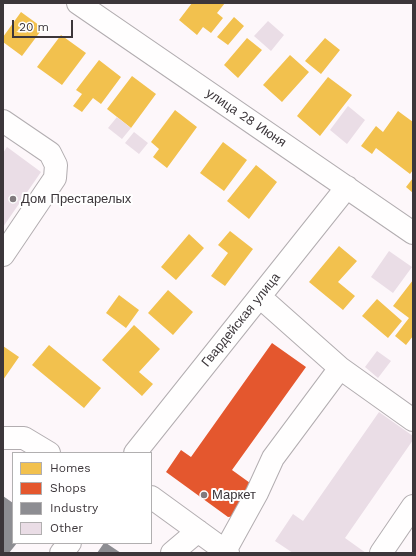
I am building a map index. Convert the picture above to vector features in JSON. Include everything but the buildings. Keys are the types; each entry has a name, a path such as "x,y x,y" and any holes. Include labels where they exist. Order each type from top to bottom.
{"street":[{"name":"улица 28 Июня","path":"78,3 413,233"},
{"path":"3,121 50,153 56,165 55,178 3,255"},
{"name":"Гвардейская улица","path":"136,452 347,187"},
{"path":"260,297 340,368 413,420"},
{"path":"152,498 226,552 257,493 273,458 340,368"},
{"path":"3,438 24,438 47,452"},
{"path":"381,553 413,506"},
{"path":"172,553 198,531"},
{"path":"61,553 69,544"}],"place":[{"name":"Дом Престарелых","path":"13,199"},
{"name":"Маркет","path":"204,495"}]}
